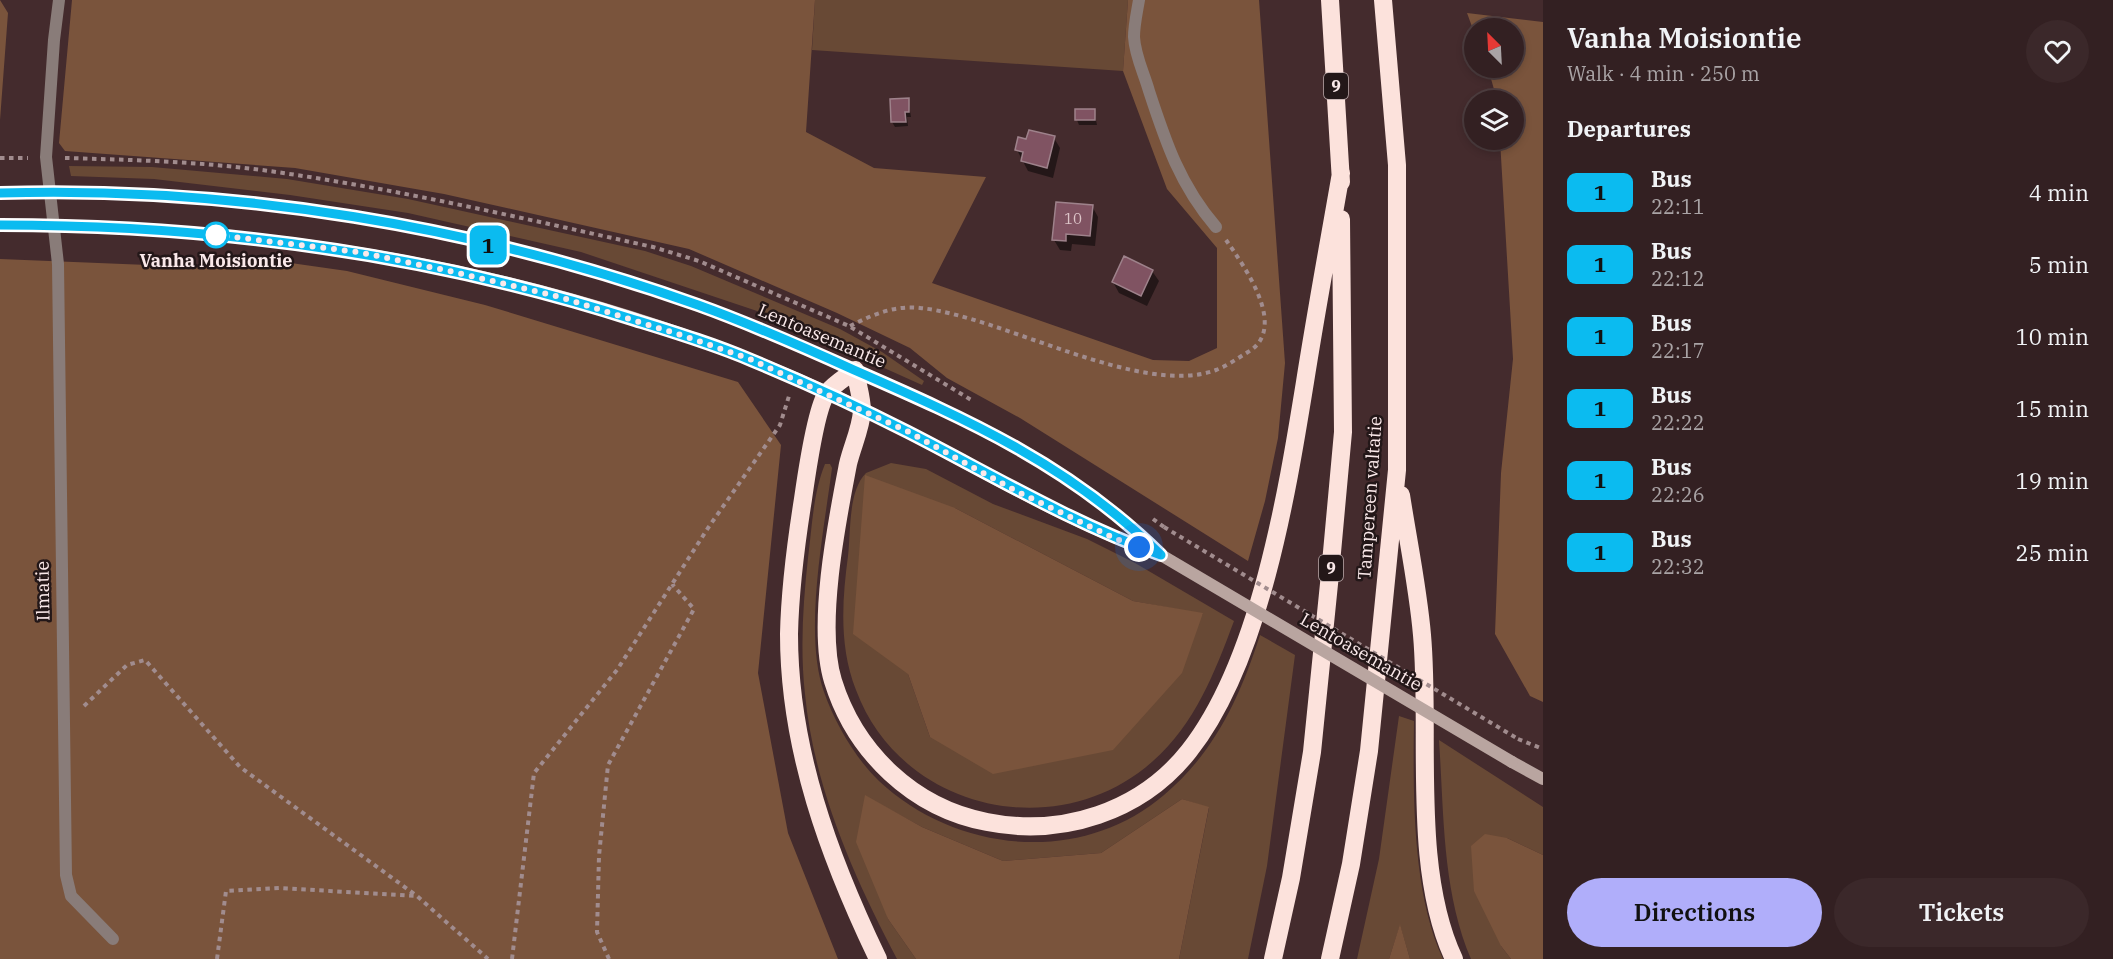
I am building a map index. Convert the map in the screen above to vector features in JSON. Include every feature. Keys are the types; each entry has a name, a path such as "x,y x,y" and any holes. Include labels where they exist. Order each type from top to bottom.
{"highway":[{"name":"Tampereen valtatie","path":"1273,959 1291,878 1312,752 1343,432 1341,172 1330,0"},
{"name":"Tampereen valtatie","path":"1330,959 1351,864 1369,751 1397,470 1397,165 1383,0"},
{"path":"878,959 828,848 801,750 793,693 789,635 792,588 810,449 826,394 855,370 862,411 849,462 836,535 829,599 828,656 836,691 860,737 876,759 906,787 946,810 986,822 1011,825 1061,824 1103,814 1159,782 1190,750 1221,700 1248,633 1294,453 1341,172"},
{"path":"1397,470 1422,635 1427,826 1431,864 1436,902 1454,959"}],"main road":[{"name":"Lentoasemantie","path":"0,193 137,193 217,199 369,220 481,243 609,276 698,305 922,399 1042,460 1098,498 1129,523 1161,555"},
{"name":"Lentoasemantie","path":"0,225 54,225 261,239 358,252 454,272 595,307 750,359 862,411 1099,531 1161,555 1543,779"}],"street":[{"path":"54,225 46,157 59,0"},
{"path":"1139,0 1134,37 1140,66 1163,135 1180,177 1196,203 1216,227"},
{"name":"Ilmatie","path":"54,225 58,264 66,875 70,896 113,939"}],"path":[{"path":"849,326 878,312 903,307 919,308 967,318 1115,366 1165,375 1215,370 1257,346 1264,329 1264,318 1254,283 1216,227"},
{"path":"512,959 534,773 617,670 672,584 780,425 795,379"},
{"path":"1164,527 1518,739 1543,749"},
{"path":"609,959 597,932 599,856 608,765 694,609 672,584"},
{"path":"83,707 127,665 145,660 240,767 417,896 488,959"},
{"path":"217,959 226,891 279,888 417,896"}],"shaded area":[{"path":"0,0 8,13 0,120"},
{"path":"72,0 815,0 806,132 874,168 986,177 932,283 1153,360 1189,361 1217,348 1217,248 1167,189 1123,71 1128,0 1259,0 1285,363 1278,438 1265,501 1248,561 1020,418 947,378 910,348 837,313 689,249 444,194 295,168 65,151 59,143"},
{"path":"815,0 1128,0 1123,71 812,50"},
{"path":"1467,13 1509,18 1469,18"},
{"path":"1524,20 1543,22 1543,702 1530,696 1495,634 1501,473 1513,359 1501,150 1524,150 1524,90 1494,90 1491,78 1524,78"},
{"path":"69,166 152,167 287,179 408,199 645,251 691,266 840,329 882,352 924,381 922,385 760,312 581,252 408,213 290,195 154,179 71,176"},
{"path":"249,257 347,271 485,305 738,382 781,445 758,673 788,833 838,959 0,959 0,259 246,269"},
{"path":"891,463 926,469 993,504 1087,539 1135,563 1234,621 1211,678 1181,731 1153,761 1115,787 1073,803 1029,808 986,803 945,788 908,764 878,731 856,690 844,641 843,607 851,512 856,490 866,473","holes":["955,508 1133,601 1203,614 930,737 908,674"]},
{"path":"825,464 830,464 832,468 820,551 815,612 818,668 824,692 847,739 870,772 910,805 944,824 981,836 1019,842 1058,841 1095,833 1131,818 1164,795 1198,761 1212,742 1244,680 1260,635 1295,655 1267,866 1248,959 1179,959 1209,808 1182,799 1101,853 1003,861 922,827 865,796 888,919 916,959 897,959 851,864 838,831 817,764 810,729 803,677 802,643 813,511"},
{"path":"865,475 955,508 1133,601 1203,613 1182,673 1113,750 993,774 930,737 908,674 853,634"},
{"path":"1399,716 1414,721 1416,842 1425,904 1443,959 1410,959 1400,925 1389,959 1357,959 1379,859"},
{"path":"1439,740 1543,807 1543,855 1507,838 1501,946 1511,959 1471,959 1462,933 1449,879"},
{"path":"865,795 922,827 1003,861 1101,853 1182,799 1209,807 1179,959 916,959 888,919 856,842"},
{"path":"1485,834 1507,838 1543,855 1543,959 1511,959 1501,946 1474,891 1471,846"},
{"path":"1400,924 1410,959 1389,959"}],"building":[{"path":"909,98 909,112 905,112 906,122 891,122 890,99"},
{"path":"1075,109 1095,109 1095,120 1075,120"},
{"path":"1029,130 1055,136 1047,168 1021,161 1023,152 1015,150 1018,137 1026,139"},
{"path":"1056,202 1093,205 1090,236 1066,234 1066,241 1052,240"},
{"path":"1124,256 1153,270 1141,296 1112,282"}],"bus line":[{"name":"1","path":"0,193 137,193 217,199 306,210 369,220 481,243 609,276 698,305 762,330 922,399 989,432 1042,460 1098,498 1129,523 1161,555 1116,539 1016,491 907,431 750,359 543,292 358,252 261,239 129,229 0,225"}],"place":[{"name":"Vanha Moisiontie","path":"216,235"}],"route":[{"path":"216,235 358,252 454,272 543,292 687,337 750,359 907,431 1016,491 1116,539 1139,547"}]}
